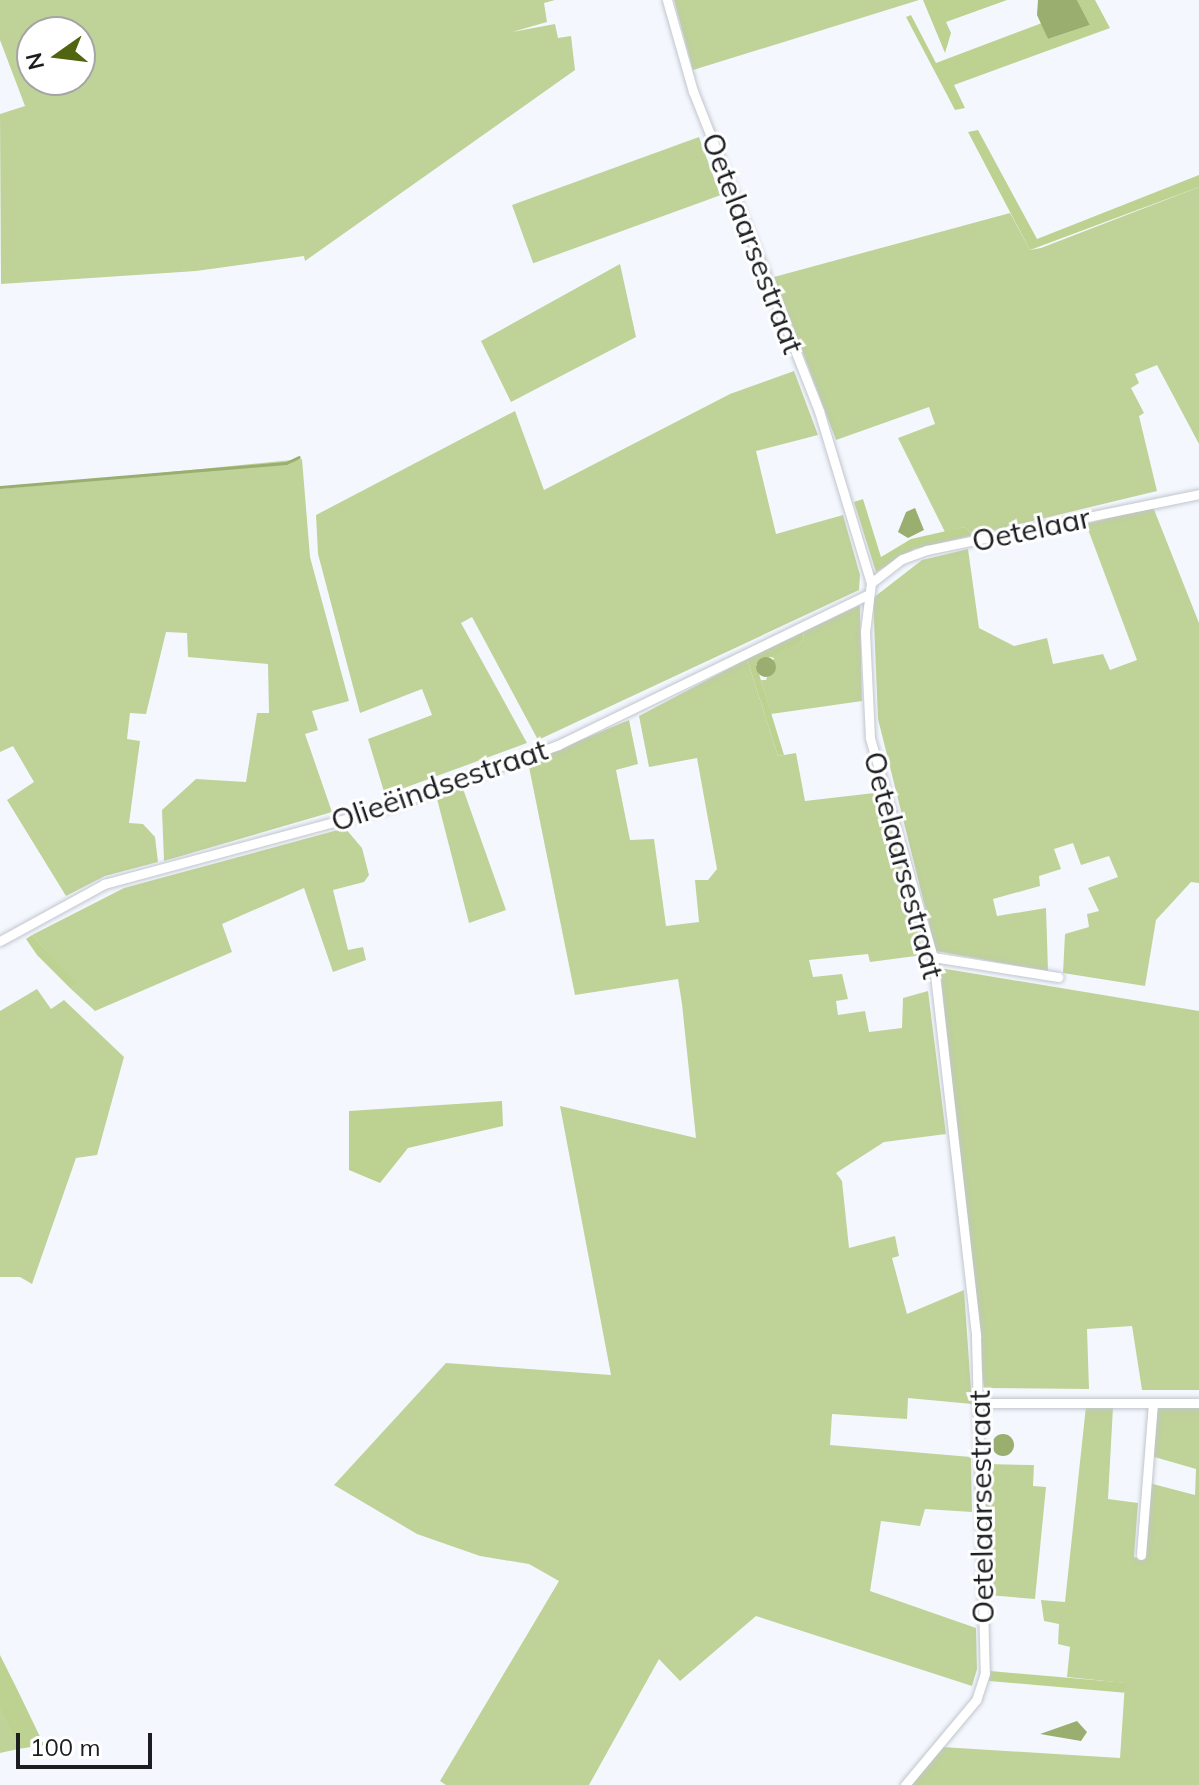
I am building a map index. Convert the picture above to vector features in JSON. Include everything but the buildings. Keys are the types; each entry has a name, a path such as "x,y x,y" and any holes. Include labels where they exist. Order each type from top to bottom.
{"street":[{"name":"Oetelaarsestraat","path":"667,0 693,91 819,411 871,583 867,595 865,704 870,738 933,957 976,1336 985,1673 976,1700 905,1785"},
{"name":"Oetelaar","path":"871,583 902,559 927,550 1199,494"},
{"name":"Olieëindsestraat","path":"0,941 104,884 389,807 558,745 867,595"},
{"path":"933,957 1058,977"},
{"path":"979,1403 1199,1403"},
{"path":"1141,1555 1153,1403"}],"shaded area":[{"path":"0,0 555,0 544,3 547,22 512,32 555,24 558,38 571,36 575,70 305,261 304,256 196,271 1,284 0,114 25,106 21,96 96,96 96,16 16,16 16,82 0,40"},
{"path":"674,0 919,0 693,70"},
{"path":"923,0 1007,0 946,22 951,33 945,53"},
{"path":"1038,0 1077,0 1090,25 1048,39 1037,15"},
{"path":"1077,0 1095,0 1110,28 954,85 965,108 955,110 906,17 911,15 936,63 1042,23 1048,39 1090,25"},
{"path":"978,130 1037,239 1199,175 1199,187 1030,250 968,132"},
{"path":"699,137 720,195 533,263 512,205"},
{"path":"1199,187 1199,444 1157,365 1135,374 1139,383 1131,388 1144,413 1139,416 1157,491 974,535 964,527 945,532 898,438 935,424 929,407 836,440 774,277 1010,213 1030,250 1041,248"},
{"path":"620,264 636,337 511,402 481,341"},
{"path":"794,371 818,435 756,451 776,534 843,515 860,575 859,590 538,740 472,617 461,623 527,743 385,795 368,739 432,715 422,689 360,713 318,554 316,515 515,411 544,490 730,394"},
{"path":"302,459 310,557 349,701 312,711 318,730 305,734 332,812 164,861 162,810 196,779 246,782 257,713 269,713 268,664 188,657 187,633 166,632 146,714 130,713 127,739 140,741 129,823 143,824 155,837 158,862 105,876 66,896 7,800 34,782 13,746 0,752 0,489"},
{"path":"863,499 881,557 911,539 964,527 974,535 914,549 876,572 854,502"},
{"path":"1153,507 1199,623 1199,883 1191,882 1156,920 1145,986 1063,973 1065,934 1089,927 1087,914 1099,911 1088,888 1118,877 1109,856 1081,865 1073,843 1054,849 1061,869 1039,876 1040,886 993,899 997,916 1046,908 1048,971 936,951 878,719 873,598 922,560 968,549 979,628 1014,646 1047,638 1053,664 1103,654 1110,670 1137,660 1086,524"},
{"path":"915,508 924,530 908,538 898,532 906,512"},
{"path":"860,605 862,701 771,714 761,680 766,680 774,658 768,656 804,640 803,632"},
{"path":"803,632 804,640 756,664 784,755 778,756 747,659"},
{"path":"762,657 770,657 776,667 770,677 762,677 756,671 756,663"},
{"path":"747,659 778,756 796,753 805,801 883,792 920,940 923,955 870,962 868,954 809,960 813,977 842,974 848,999 836,1001 838,1015 865,1011 869,1032 902,1028 903,998 928,991 946,1134 884,1142 836,1173 842,1181 849,1248 895,1236 899,1256 892,1258 907,1314 964,1290 972,1404 908,1398 907,1419 832,1414 830,1445 971,1457 972,1512 925,1509 920,1526 881,1521 870,1591 976,1628 977,1669 972,1686 756,1616 680,1681 659,1659 589,1785 446,1785 440,1781 559,1581 529,1564 480,1556 417,1534 334,1485 446,1363 611,1375 560,1106 696,1138 682,1004 678,979 575,995 528,762 629,720 638,764 616,770 630,840 654,839 666,926 699,922 695,880 708,880 717,869 697,758 649,767 639,716"},
{"path":"462,786 506,910 469,923 436,795"},
{"path":"345,828 362,848 369,875 364,882 333,890 348,950 363,947 366,960 333,972 304,888 222,924 232,952 95,1011 71,989 76,983 32,935 124,888"},
{"path":"32,935 77,983 71,989 37,955 26,939"},
{"path":"940,968 1199,1011 1199,1390 1142,1390 1132,1326 1087,1329 1089,1389 984,1388"},
{"path":"37,989 51,1009 64,1000 124,1057 97,1155 76,1158 32,1284 20,1277 0,1277 0,1011"},
{"path":"502,1101 503,1126 408,1148 380,1183 349,1170 349,1111"},
{"path":"1086,1406 1113,1407 1108,1499 1138,1503 1134,1557 1142,1559 1149,1483 1195,1495 1196,1469 1151,1456 1155,1408 1199,1407 1199,1785 909,1785 942,1747 1120,1758 1125,1683 1067,1677 1070,1647 1058,1644 1059,1624 1044,1621 1041,1600 1065,1602"},
{"path":"1003,1434 1014,1445 1003,1456 992,1445"},
{"path":"984,1464 1034,1465 1033,1486 1046,1487 1035,1599 988,1595"},
{"path":"0,1655 44,1745 18,1749 0,1708"},
{"path":"990,1671 1125,1683 1125,1693 989,1681"},
{"path":"0,1708 18,1749 0,1753"},
{"path":"1077,1721 1087,1732 1081,1741 1040,1734"}],"waterway":[{"path":"0,487 286,463 299,457"}]}
